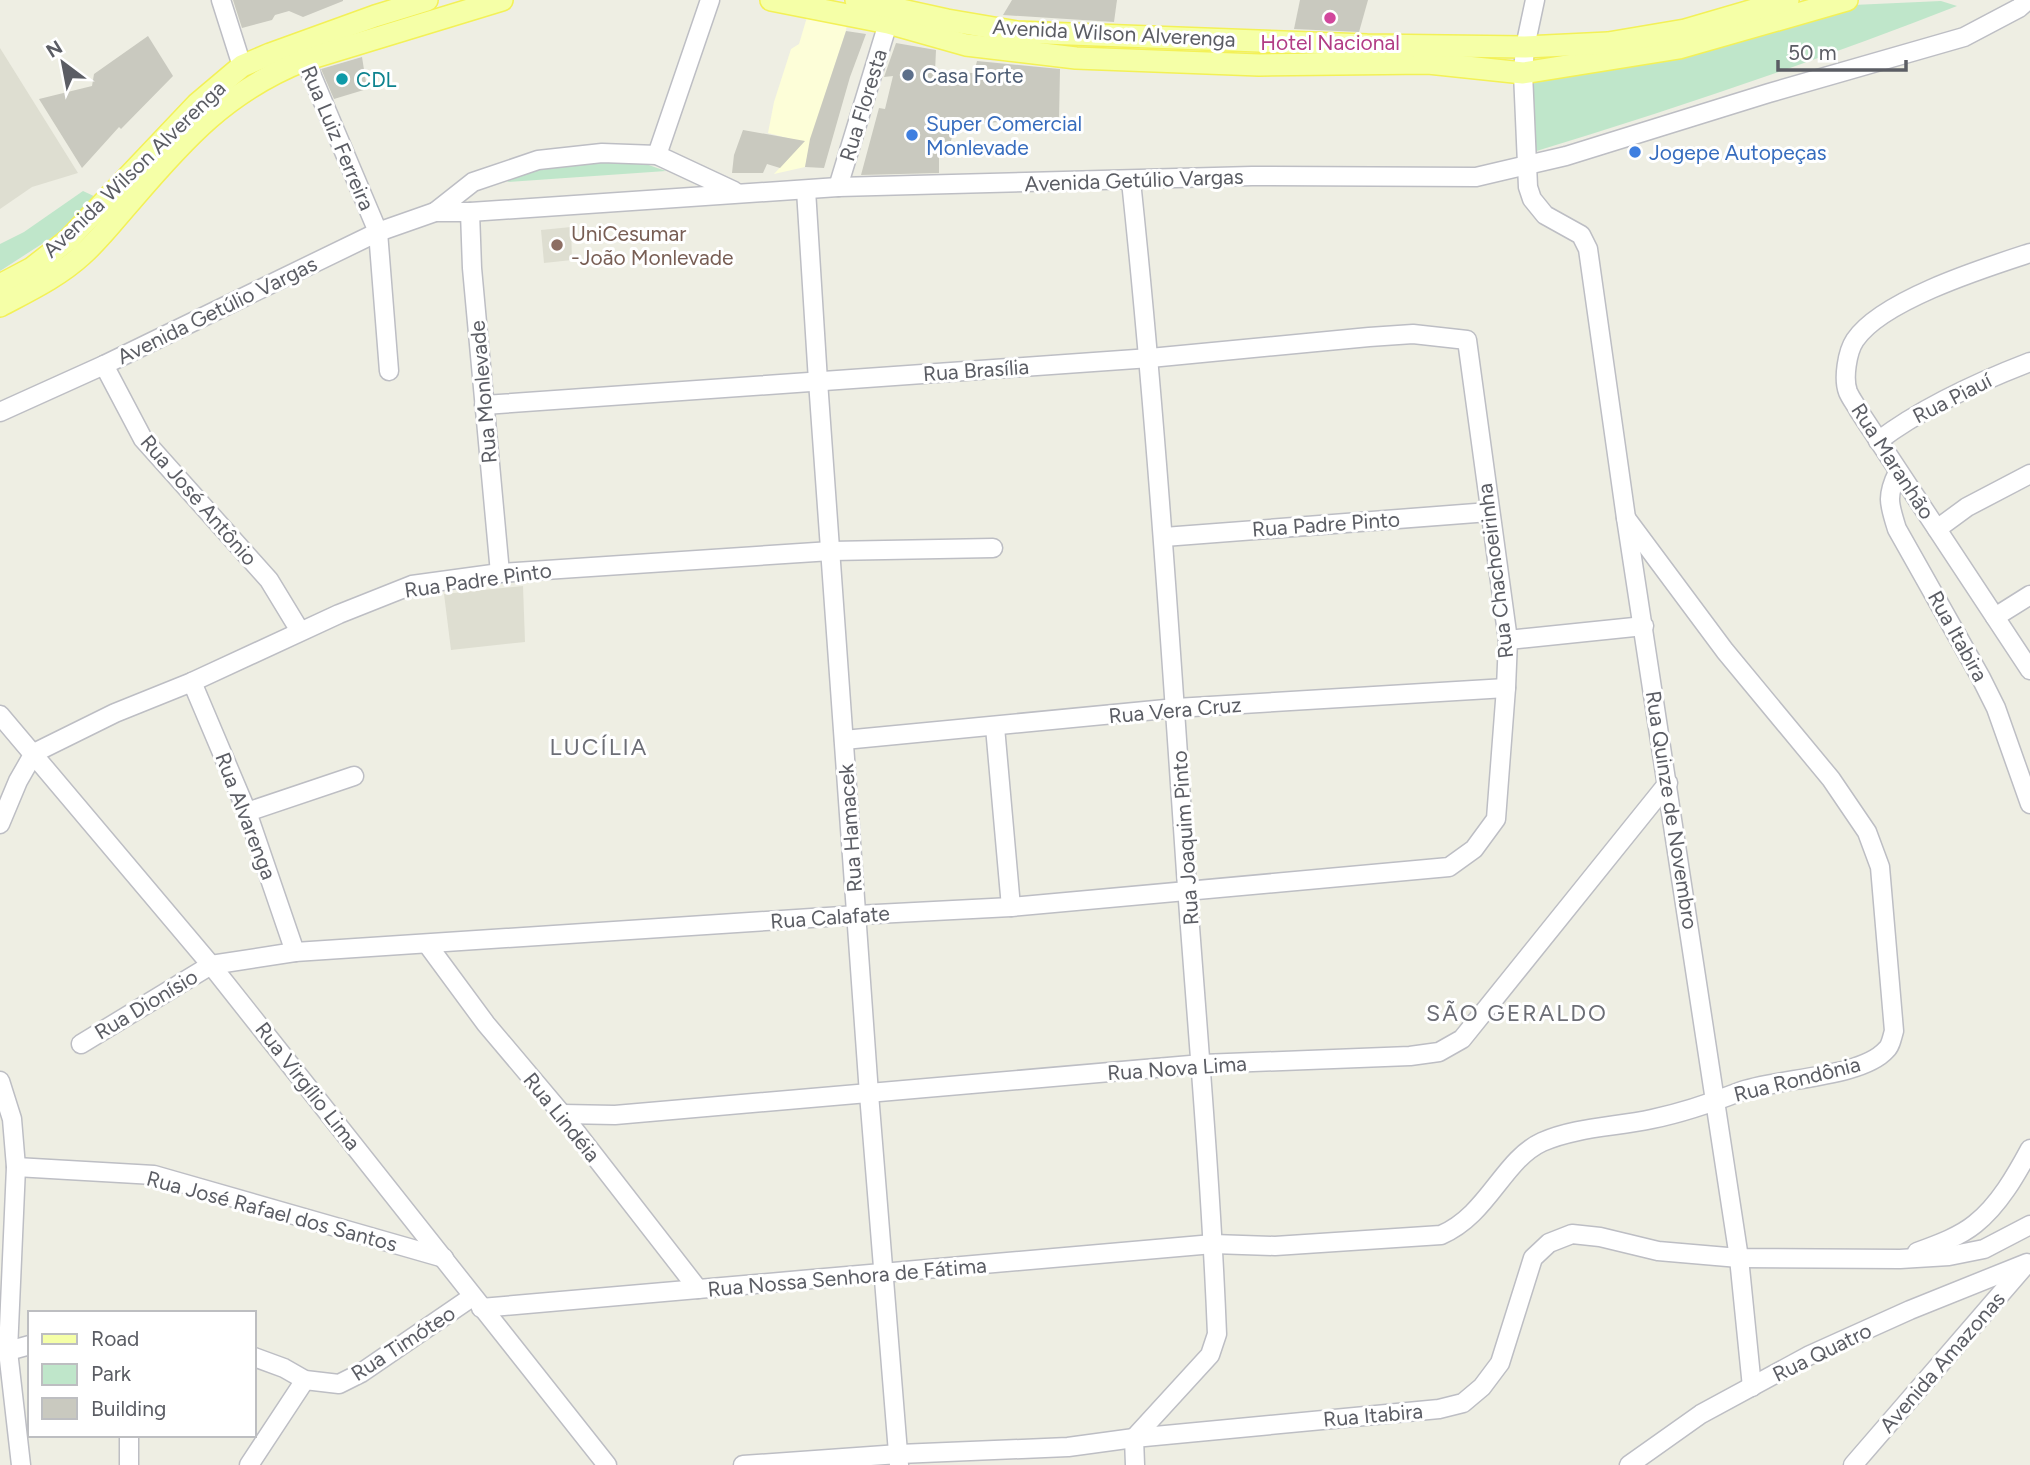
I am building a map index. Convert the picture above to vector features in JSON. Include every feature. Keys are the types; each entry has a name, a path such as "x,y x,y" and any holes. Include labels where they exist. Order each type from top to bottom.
{"main road":[{"name":"Avenida Wilson Alverenga","path":"0,306 43,284 80,257 110,227 184,141 213,113 246,88 278,71 302,52 375,16 427,0"},
{"name":"Avenida Wilson Alverenga","path":"0,285 32,268 68,240 197,104 242,66 502,0"},
{"name":"Avenida Wilson Alverenga","path":"771,0 898,11 1017,32 1525,47 1608,43 1685,30 1753,5 1788,0"},
{"path":"855,0 876,20 898,11"},
{"name":"Avenida Wilson Alverenga","path":"898,11 966,45 1076,58 1259,65 1428,63 1523,73 1679,48 1847,0"}],"street":[{"path":"221,0 242,66"},
{"path":"657,155 710,0"},
{"path":"1525,165 1523,73 1525,47 1535,0"},
{"name":"Avenida Getúlio Vargas","path":"435,212 470,212 838,187 1252,176 1476,177 1566,156 1769,93 1964,37 2019,8 2028,0"},
{"name":"Rua Floresta","path":"838,187 898,11"},
{"name":"Rua Luiz Ferreira","path":"302,52 378,232 388,371"},
{"name":"Avenida Getúlio Vargas","path":"0,412 104,365 378,232 435,212 473,182 538,160 601,153 657,155 716,184 741,193"},
{"name":"Rua Quinze de Novembro","path":"1525,165 1532,199 1545,215 1581,235 1588,249 1592,268 1626,518 1739,1258 1752,1387"},
{"name":"Rua Joaquim Pinto","path":"1131,181 1150,358 1164,537 1202,1064 1217,1334 1210,1355 1134,1438"},
{"name":"Rua Hamacek","path":"806,190 869,1094 899,1460"},
{"name":"Rua Monlevade","path":"470,212 472,268 500,573"},
{"name":"Rua Maranhão","path":"2030,253 1963,275 1899,306 1870,324 1853,342 1847,368 1847,391 2030,670"},
{"name":"Rua Brasília","path":"484,405 1150,358 1380,336 1413,334 1467,340"},
{"name":"Rua Chachoeirinha","path":"1449,867 1474,849 1496,819 1508,640 1467,340"},
{"name":"Rua Piauí","path":"1878,441 1899,425 1982,382 2030,362"},
{"name":"Rua José Antônio","path":"104,365 143,439 269,580 300,631"},
{"name":"Rua Itabira","path":"1898,472 1889,489 1891,511 1897,529 1986,688 2030,804"},
{"path":"1937,529 1968,507 2030,474"},
{"name":"Rua Padre Pinto","path":"1164,537 1489,512"},
{"name":"Rua Rondônia","path":"1213,1244 1275,1246 1441,1235 1464,1222 1524,1154 1542,1142 1578,1132 1652,1119 1754,1087 1861,1066 1888,1049 1894,1031 1880,867 1867,832 1850,805 1726,651 1626,518"},
{"name":"Rua Padre Pinto","path":"34,753 115,713 412,585 500,573 831,551 993,548"},
{"path":"1995,617 2030,595"},
{"path":"1508,640 1644,626"},
{"name":"Rua Alvarenga","path":"192,682 247,812 295,952"},
{"name":"Rua Vera Cruz","path":"844,740 1176,708 1506,688"},
{"name":"Rua Virgílio Lima","path":"0,715 211,965 607,1465"},
{"path":"995,727 1011,907"},
{"path":"0,824 18,781 34,753"},
{"path":"247,812 354,776"},
{"name":"Rua Nova Lima","path":"562,1114 615,1115 1202,1064 1410,1056 1439,1052 1462,1039 1668,783"},
{"name":"Rua Calafate","path":"211,965 295,952 1011,907 1449,867"},
{"name":"Rua Lindéia","path":"427,944 486,1024 562,1114 698,1289"},
{"name":"Rua Dionísio","path":"81,1044 211,965"},
{"path":"0,1081 12,1119 16,1167 4,1350 22,1465"},
{"name":"Rua Itabira","path":"1900,1259 1948,1239 1975,1224 2001,1194 2030,1149"},
{"name":"Rua José Rafael dos Santos","path":"16,1167 154,1175 444,1258"},
{"name":"Rua Itabira","path":"743,1465 899,1460 1068,1447 1134,1438 1439,1409 1463,1402 1482,1387 1500,1363 1532,1258 1549,1243 1572,1234 1601,1237 1658,1251 1739,1258 1900,1259 1949,1256 1984,1249 2030,1225"},
{"name":"Rua Nossa Senhora de Fátima","path":"477,1303 698,1289 1213,1244"},
{"name":"Rua Quatro","path":"1629,1465 1701,1414 1810,1355 1910,1310 2029,1262"},
{"name":"Avenida Amazonas","path":"1853,1465 2029,1262"},
{"name":"Rua Timóteo","path":"256,1358 284,1368 305,1380 339,1384 477,1303"},
{"path":"4,1350 28,1345"},
{"path":"249,1465 305,1380"},
{"path":"129,1437 129,1465"},
{"path":"1134,1438 1135,1465"}],"shaded area":[{"path":"807,17 847,20 846,31 811,139 805,167 774,174 784,163 791,139 768,133 774,102 791,49 799,44"},
{"path":"0,48 78,173 32,187 0,209"},
{"name":"UniCesumar -João Monlevade","path":"571,227 572,260 544,263 541,230"},
{"path":"523,586 525,642 451,650 444,594"}],"green space":[{"path":"1941,1 1957,6 1745,84 1530,153 1530,108 1534,79 1853,5"},
{"path":"631,159 666,171 507,182 530,167"},
{"path":"83,191 98,198 68,227 0,271 0,244 24,232"}],"building":[{"path":"233,0 343,1 303,17 289,11 275,15 272,20 242,28"},
{"path":"1012,0 1117,0 1114,22 1003,15"},
{"name":"Hotel Nacional","path":"1300,0 1368,0 1359,32 1294,29"},
{"path":"846,31 866,34 850,77 824,168 805,167 810,139"},
{"path":"148,36 173,76 121,129 119,127 82,168 39,99 92,86 94,74"},
{"path":"896,43 936,50 935,72 974,73 977,61 1060,69 1059,120 955,124 950,145 939,147 939,173 861,175 879,108 885,109 893,76 884,77"},
{"name":"CDL","path":"362,57 367,89 334,99 321,69"},
{"path":"743,130 805,141 780,168 767,164 763,173 732,173 734,155"}],"place":[{"name":"Hotel Nacional","path":"1330,18"},
{"name":"Casa Forte","path":"908,75"},
{"name":"CDL","path":"342,79"},
{"name":"Super Comercial Monlevade","path":"912,135"},
{"name":"Jogepe Autopeças","path":"1635,152"},
{"name":"UniCesumar -João Monlevade","path":"557,245"}],"district":[{"name":"LUCÍLIA","path":"599,747"},
{"name":"SÃO GERALDO","path":"1517,1013"}]}
